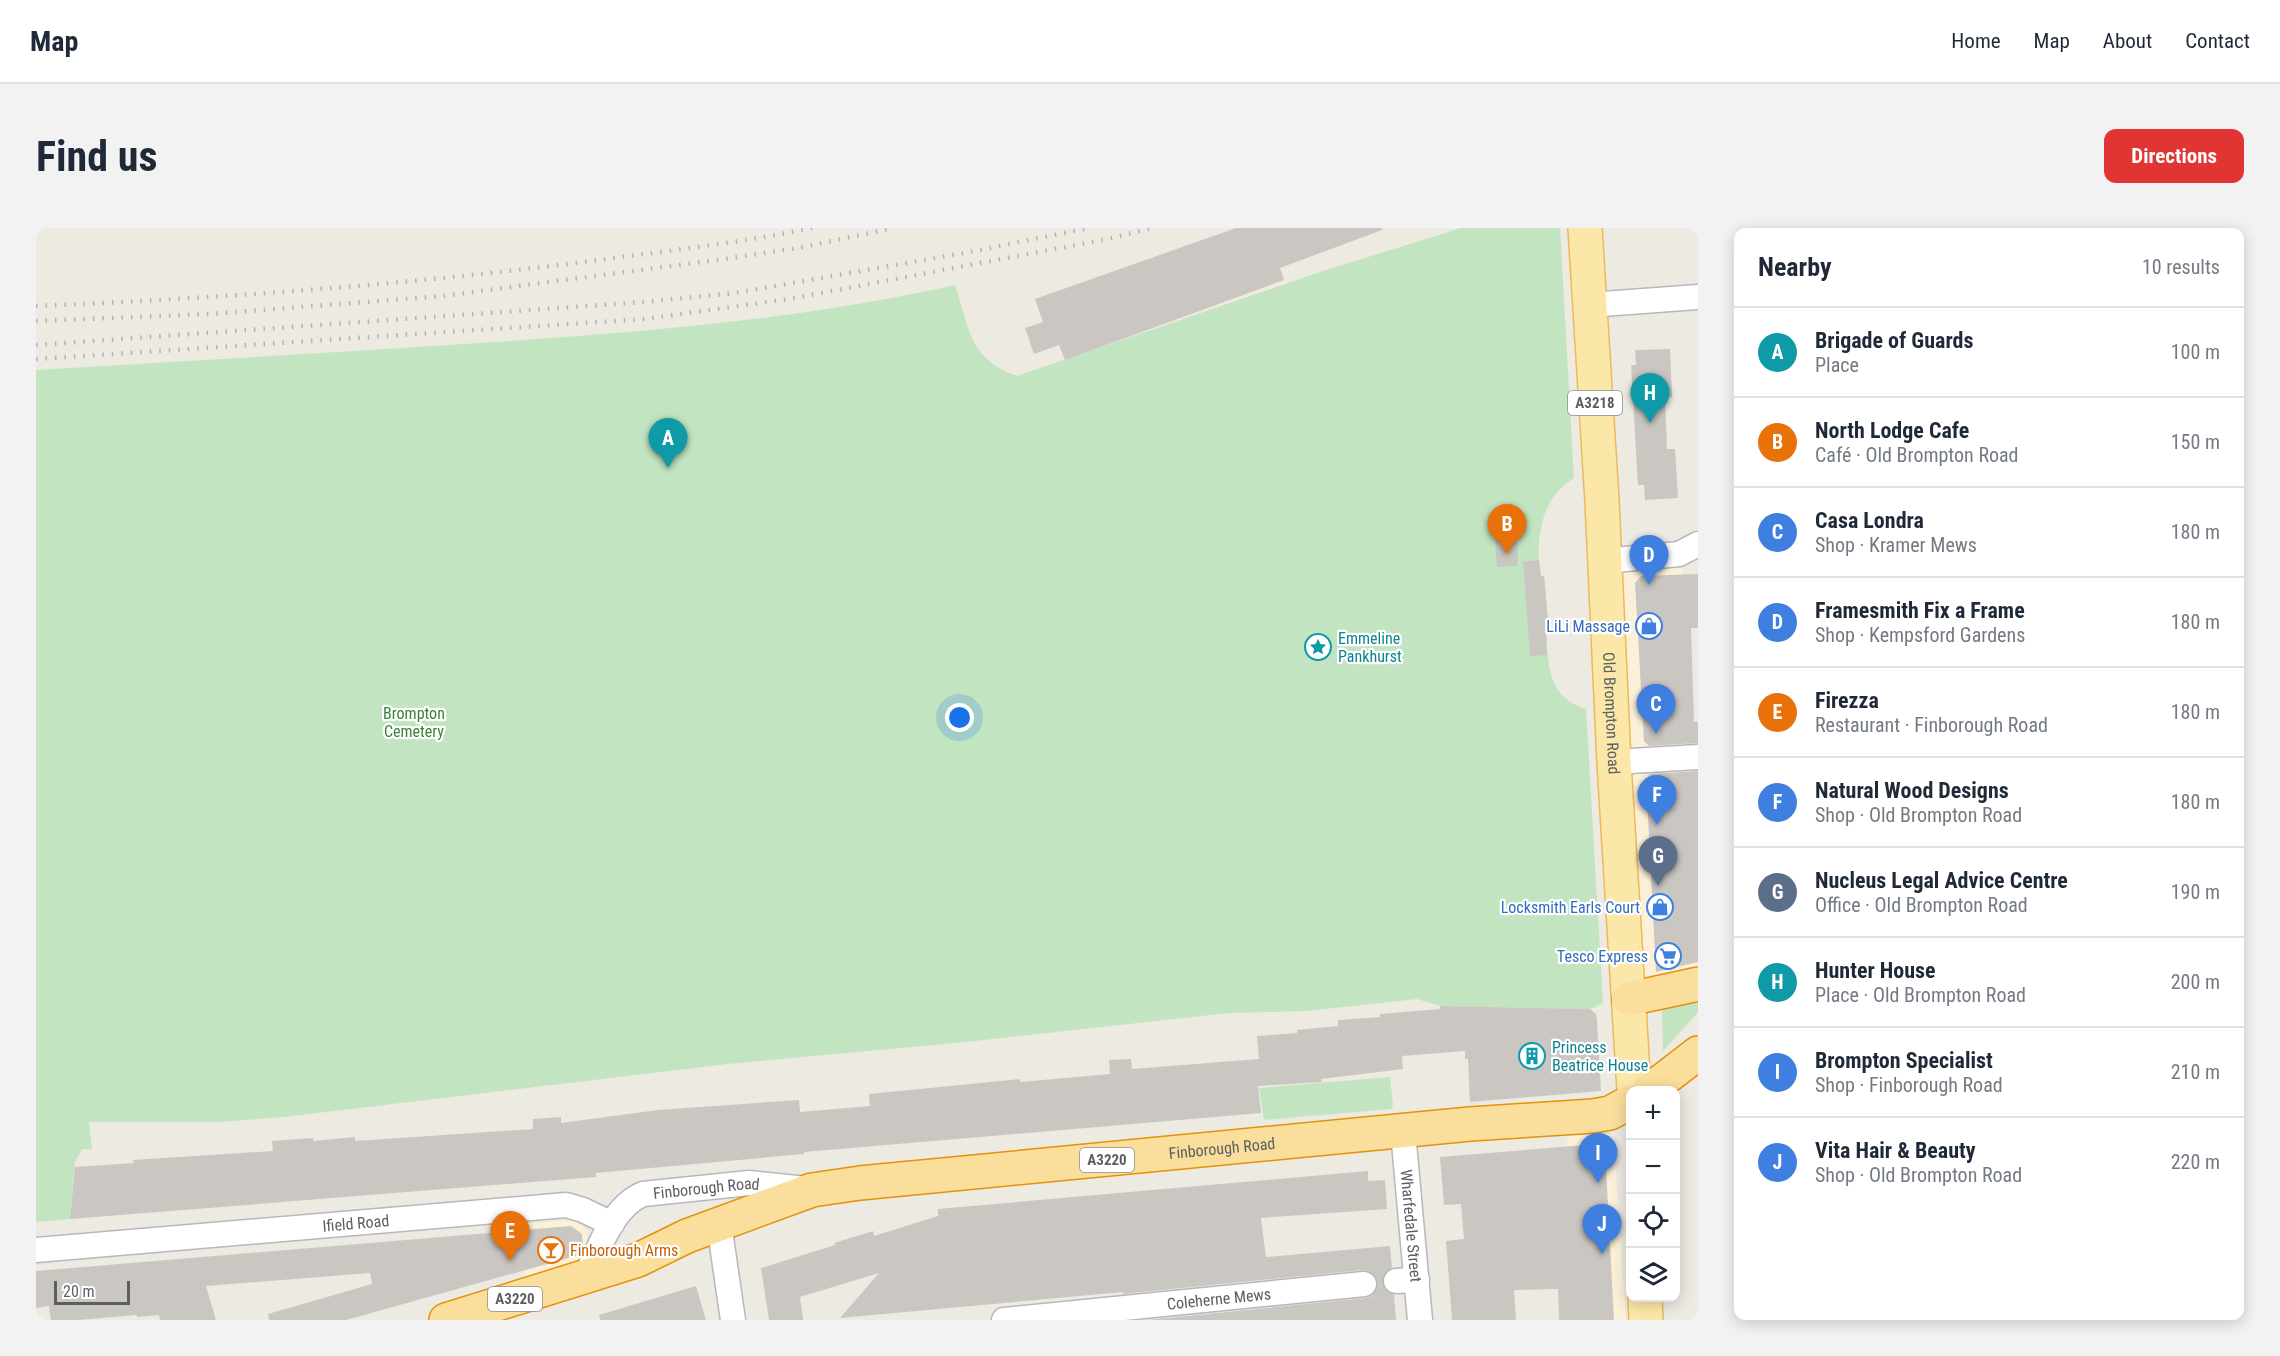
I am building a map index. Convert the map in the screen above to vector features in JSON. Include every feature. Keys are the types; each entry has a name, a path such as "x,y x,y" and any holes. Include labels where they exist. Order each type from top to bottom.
{"highway":[{"path":"1629,999 1698,984"},
{"path":"1655,1086 1698,1053"},
{"name":"Finborough Road","path":"446,1320 638,1260 719,1224 812,1190 872,1182 1470,1124 1593,1116 1610,1113 1626,1104"}],"main road":[{"name":"Old Brompton Road","path":"1585,228 1634,1086"},
{"path":"1645,1302 1646,1320"}],"street":[{"path":"1588,305 1698,297"},
{"path":"1604,561 1680,554 1698,544"},
{"path":"1614,762 1698,757"},
{"name":"Wharfedale Street","path":"1403,1132 1406,1280 1420,1320"},
{"name":"Finborough Road","path":"612,1224 633,1199 643,1194 749,1184 812,1190"},
{"name":"Ifield Road","path":"36,1250 566,1205 583,1210 612,1224"},
{"path":"585,1278 612,1224"},
{"path":"719,1224 733,1320"},
{"name":"Coleherne Mews","path":"1004,1320 1364,1284"}],"shaded area":[{"path":"1682,560 1694,913 1698,914 1698,975 1661,986 1643,975 1621,565"},
{"path":"1613,1134 1626,1320 1576,1320 1567,1136"},
{"name":"Finborough Arms","path":"573,1220 587,1230 589,1244 577,1261 525,1279 521,1224"}],"green space":[{"name":"Brompton Cemetery","path":"1461,228 1560,228 1574,478 1554,497 1547,508 1540,534 1539,562 1540,576 1544,576 1549,633 1546,634 1547,646 1553,680 1564,697 1573,704 1586,709 1603,1003 1590,1009 1440,1006 1417,999 1307,1011 1229,1013 966,1042 728,1064 284,1117 220,1122 89,1122 92,1149 82,1149 75,1162 70,1219 36,1222 36,370 495,342 669,328 841,307 955,285 968,328 980,351 1001,369 1017,376 1320,272"},
{"path":"1698,998 1698,1012 1663,1051 1662,1008"},
{"path":"1390,1077 1393,1105 1391,1109 1264,1120 1259,1088"}],"building":[{"path":"1236,228 1382,228 1382,230 1280,268 1284,280 1065,360 1059,345 1034,354 1025,328 1043,322 1035,299"},
{"path":"1670,349 1672,397 1665,398 1667,449 1675,449 1678,498 1645,500 1644,485 1638,485 1631,365 1636,365 1635,350"},
{"path":"1495,541 1517,541 1518,566 1497,567"},
{"path":"1539,560 1541,576 1544,576 1549,632 1546,632 1547,655 1530,656 1523,562"},
{"path":"1698,574 1698,628 1691,628 1694,722 1698,722 1698,743 1649,746 1644,741 1635,583 1641,576"},
{"path":"1698,771 1698,962 1656,972 1646,779 1650,774"},
{"path":"1440,1006 1590,1009 1596,1014 1597,1020 1601,1091 1470,1102 1468,1059 1465,1059 1465,1051 1402,1056 1403,1069 1321,1079 1322,1082 1258,1086 1261,1113 804,1152 804,1154 596,1173 596,1177 70,1219 75,1167 134,1163 133,1160 273,1151 272,1141 313,1138 313,1141 355,1137 355,1141 533,1129 533,1119 561,1117 561,1123 658,1110 799,1100 800,1112 870,1106 869,1094 1020,1079 1020,1082 1110,1074 1109,1060 1131,1059 1132,1069 1259,1059 1257,1036 1297,1033 1297,1030 1338,1026 1338,1020 1440,1009"},
{"path":"1598,1144 1605,1149 1614,1320 1559,1320 1558,1289 1514,1290 1516,1320 1452,1320 1446,1241 1464,1239 1461,1204 1444,1205 1440,1157"},
{"path":"1368,1171 1368,1181 1385,1180 1387,1209 1261,1218 1266,1257 1390,1246 1392,1268 1384,1274 1382,1282 1384,1289 1394,1295 1396,1320 1147,1320 1365,1298 1372,1296 1377,1290 1378,1282 1370,1271 1363,1270 1123,1294 1123,1292 840,1318 879,1273 800,1297 803,1320 769,1320 761,1268 873,1231 874,1236 938,1216 938,1209"},
{"path":"571,1226 582,1234 583,1245 576,1256 346,1320 269,1320 268,1314 372,1284 370,1273 206,1286 216,1320 160,1320 159,1315 137,1317 137,1315 51,1320 49,1306 36,1308 36,1271"},
{"path":"696,1286 706,1320 600,1320 599,1315"}],"tunnel":[{"path":"1364,1284 1396,1281"}],"railway":[{"path":"36,306 179,299 464,276 683,249 812,228"},
{"path":"36,321 210,314 443,296 798,248 894,228"},
{"path":"36,345 644,302 735,293 970,252 1089,228"},
{"path":"36,359 645,319 789,299 1108,239 1152,228"}],"place":[{"name":"Hunter House","path":"1650,423"},
{"name":"Brigade of Guards","path":"668,468"},
{"name":"North Lodge Cafe","path":"1507,554"},
{"name":"Framesmith Fix a Frame","path":"1649,585"},
{"name":"LiLi Massage","path":"1649,626"},
{"name":"Emmeline Pankhurst","path":"1318,647"},
{"name":"Casa Londra","path":"1656,734"},
{"name":"Natural Wood Designs","path":"1657,825"},
{"name":"Nucleus Legal Advice Centre","path":"1658,886"},
{"name":"Locksmith Earls Court","path":"1660,907"},
{"name":"Tesco Express","path":"1668,956"},
{"name":"Princess Beatrice House","path":"1532,1056"},
{"name":"Brompton Specialist","path":"1598,1183"},
{"name":"Finborough Arms","path":"551,1250"},
{"name":"Vita Hair & Beauty","path":"1602,1254"},
{"name":"Firezza","path":"510,1261"}]}
